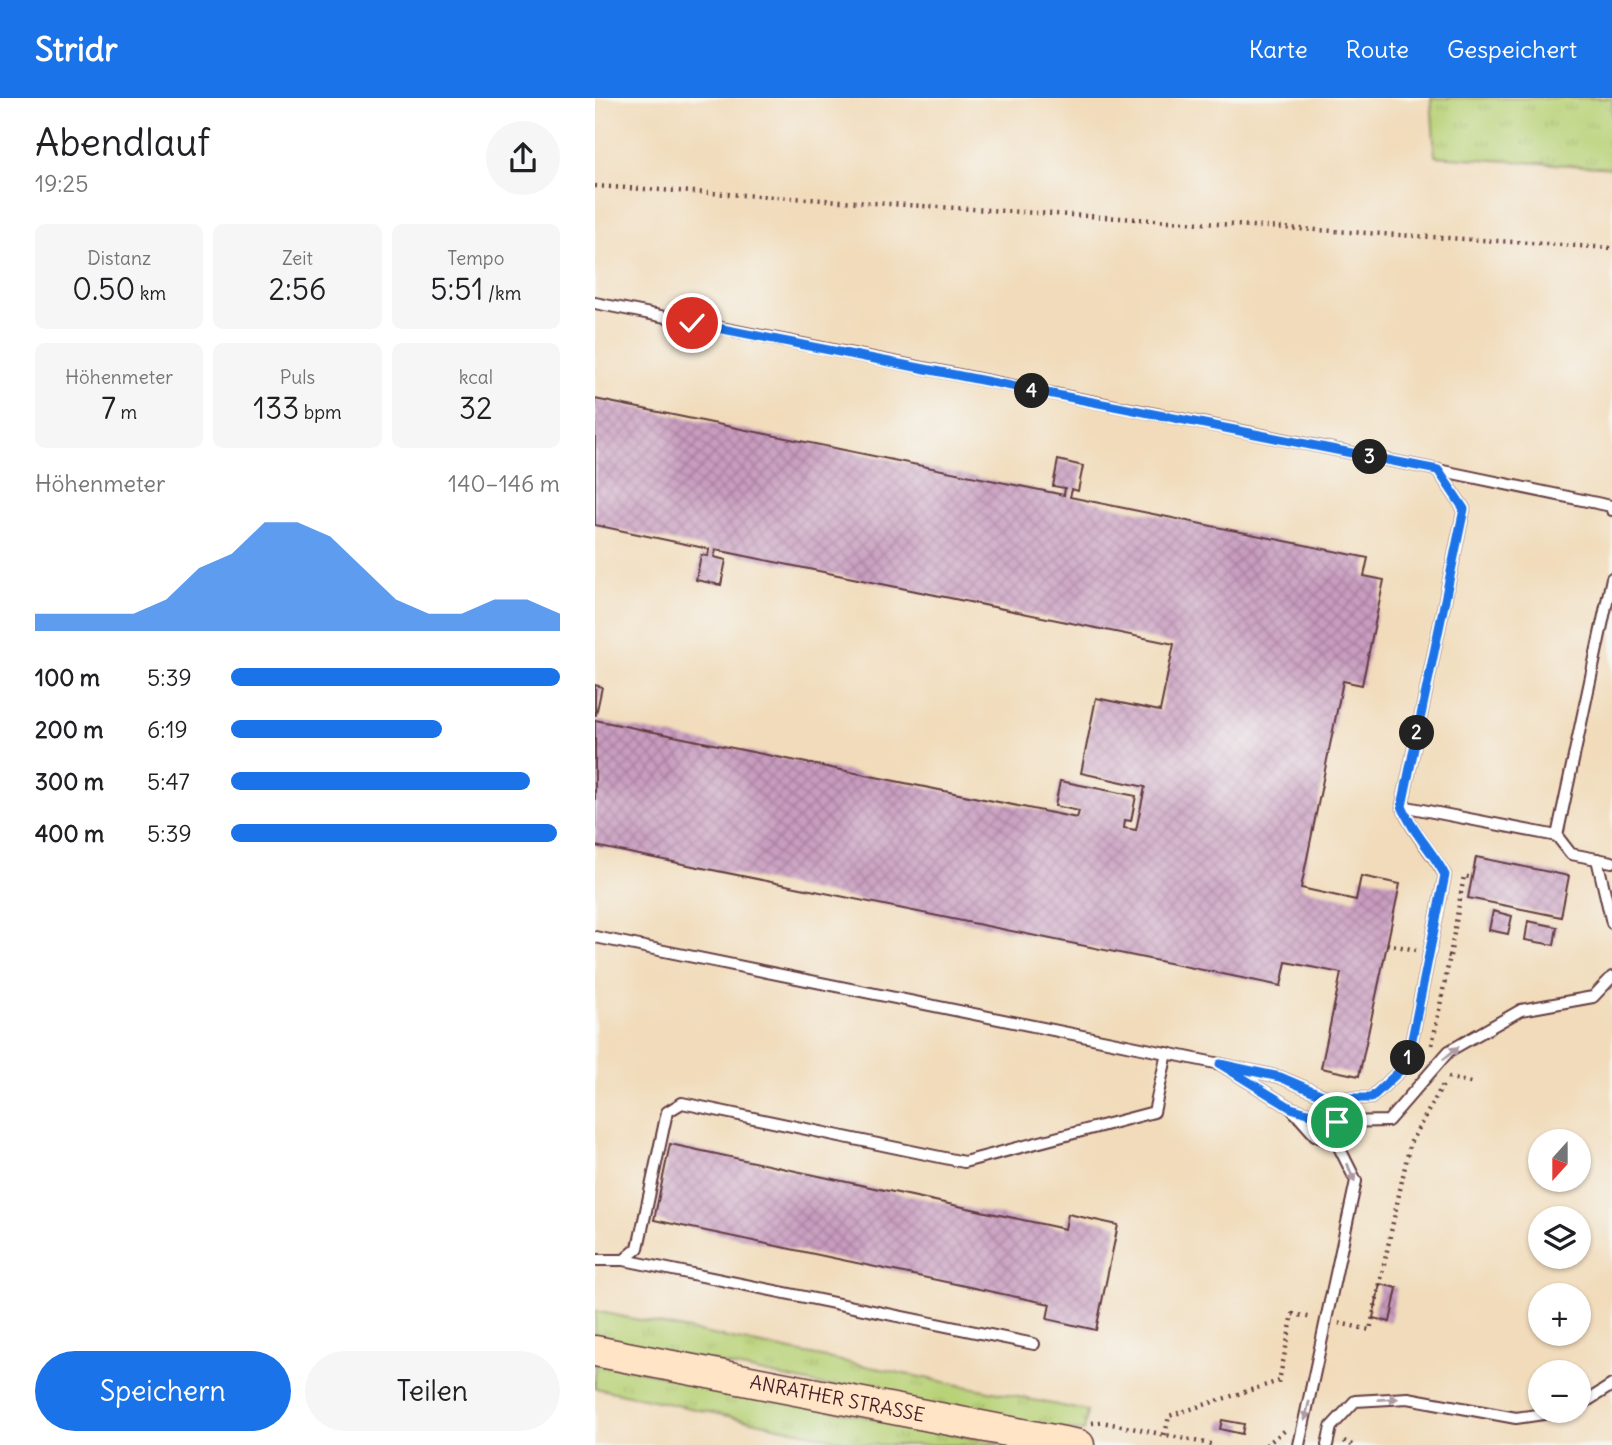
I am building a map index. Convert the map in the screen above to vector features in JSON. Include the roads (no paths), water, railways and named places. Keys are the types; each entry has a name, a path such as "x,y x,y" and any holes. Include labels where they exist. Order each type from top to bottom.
{"main road":[{"name":"ANRATHER STRASSE","path":"595,1351 1079,1445"}],"lane":[{"path":"595,303 1438,470 1611,506 1612,510"},
{"path":"595,937 1280,1077 1329,1098 1371,1098 1407,1064 1445,875 1431,849 1412,830 1402,806 1464,509 1438,470"},
{"path":"1557,836 1612,578"},
{"path":"1402,806 1557,836 1571,854 1612,862"},
{"path":"1597,859 1612,923"},
{"path":"1220,1064 1291,1108 1337,1122 1388,1121 1406,1104 1449,1051 1521,1010 1593,998 1612,976"},
{"path":"624,1260 638,1248 667,1112 682,1103 964,1161 1154,1112 1167,1053"},
{"path":"1291,1108 1315,1135 1338,1145 1356,1181 1299,1445"},
{"path":"595,1260 624,1260 1034,1344"},
{"path":"1591,1398 1612,1384"},
{"path":"1327,1445 1331,1427 1355,1401 1408,1398 1516,1418 1528,1416"}]}
